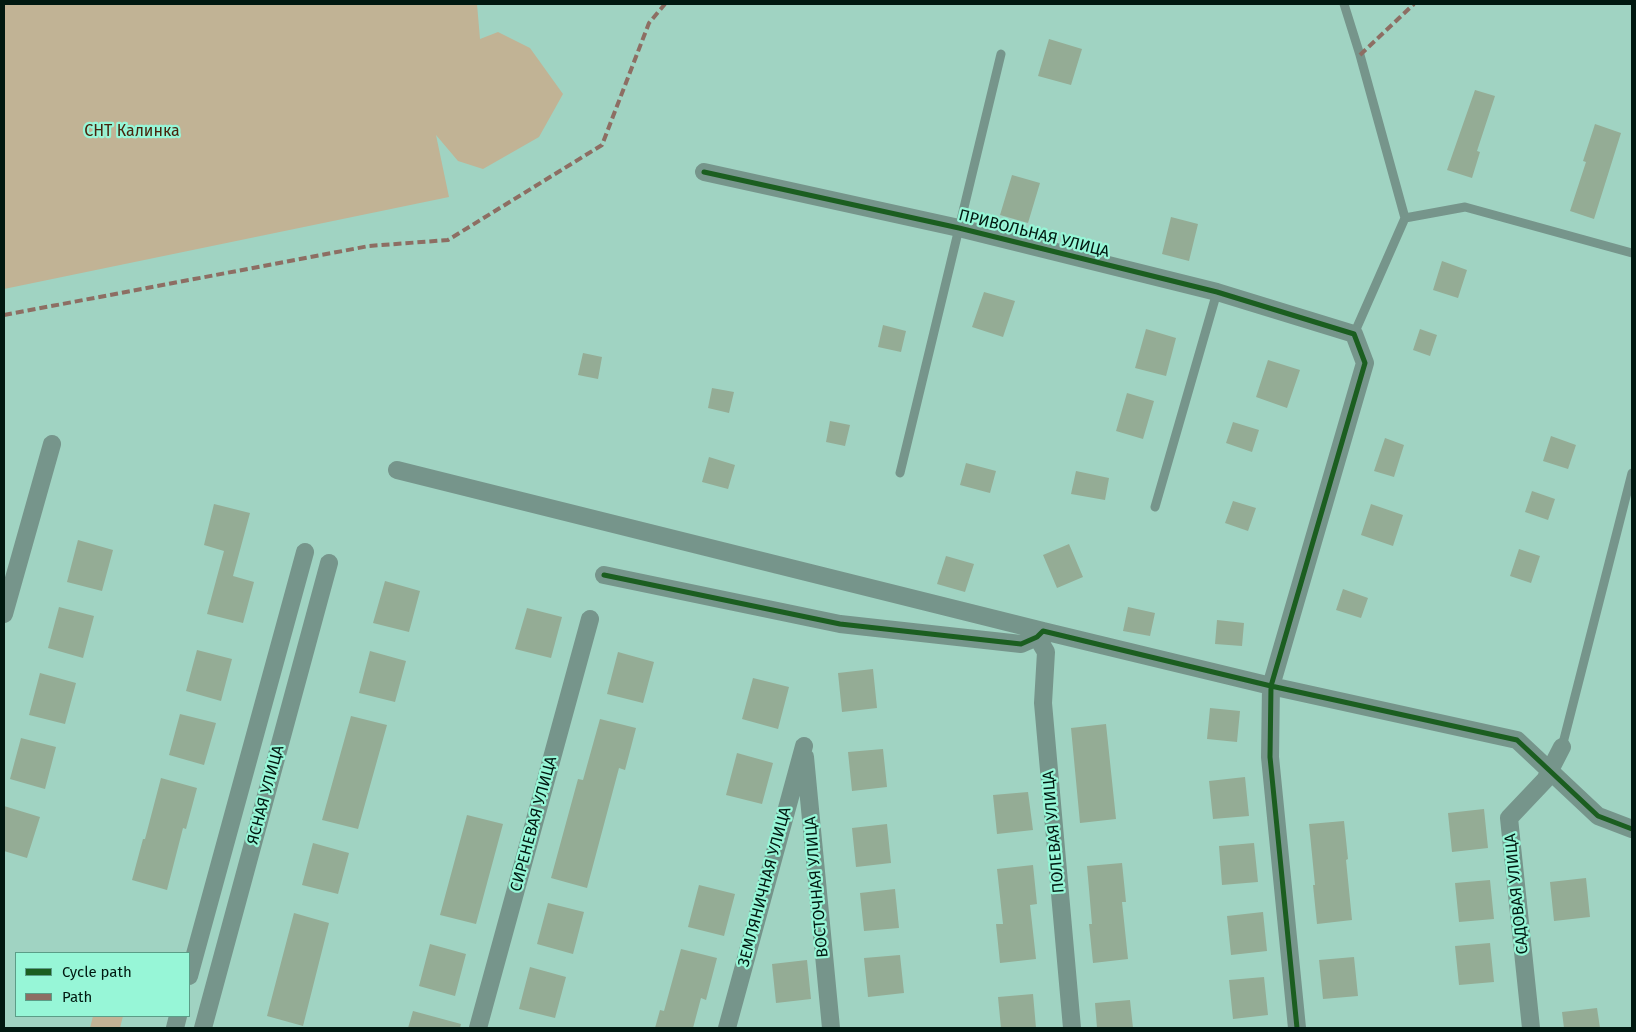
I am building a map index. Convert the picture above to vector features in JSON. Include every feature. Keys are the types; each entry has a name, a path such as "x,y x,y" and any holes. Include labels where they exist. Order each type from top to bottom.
{"street":[{"name":"ПРИВОЛЬНАЯ УЛИЦА","path":"704,172 959,228 1216,292 1354,334"},
{"path":"1297,1028 1270,757 1271,686 1366,363 1354,334"},
{"path":"4,614 52,444"},
{"path":"397,470 1040,634 1517,740 1598,816 1632,829"},
{"name":"ЯСНАЯ УЛИЦА","path":"190,972 305,552"},
{"name":"ЯСНАЯ УЛИЦА","path":"203,1028 329,562"},
{"path":"604,575 840,624 1021,644 1040,634"},
{"name":"СИРЕНЕВАЯ УЛИЦА","path":"478,1028 590,619"},
{"name":"ПОЛЕВАЯ УЛИЦА","path":"1040,634 1046,652 1043,703 1072,1028"},
{"name":"ЗЕМЛЯНИЧНАЯ УЛИЦА","path":"726,1028 804,746"},
{"name":"ВОСТОЧНАЯ УЛИЦА","path":"804,746 831,1028"},
{"name":"САДОВАЯ УЛИЦА","path":"1531,1028 1510,818 1544,780 1562,747"}],"lane":[{"path":"1344,4 1405,218 1354,334"},
{"path":"900,472 1001,54"},
{"path":"1405,218 1466,207 1632,252"},
{"path":"1155,507 1216,292"},
{"path":"1562,747 1632,473"}],"green space":[{"name":"СНТ Калинка","path":"4,4 477,4 480,39 498,32 530,48 563,94 539,137 483,169 458,161 436,135 449,197 4,289"},
{"path":"93,1017 123,1017 120,1028 90,1028"}],"building":[{"path":"1049,39 1082,49 1071,85 1038,76"},
{"path":"1475,90 1495,96 1477,151 1480,152 1472,178 1447,170"},
{"path":"1595,124 1621,133 1594,219 1570,211 1586,162 1583,161"},
{"path":"1012,175 1040,183 1028,223 1000,215"},
{"path":"1171,217 1198,224 1189,261 1162,254"},
{"path":"1442,261 1467,270 1458,298 1433,290"},
{"path":"984,292 1015,301 1003,337 972,327"},
{"path":"883,325 906,331 901,352 878,347"},
{"path":"1146,329 1176,338 1166,376 1135,368"},
{"path":"1420,329 1437,335 1430,356 1413,350"},
{"path":"583,353 602,357 598,379 578,375"},
{"path":"1268,360 1300,370 1287,408 1256,397"},
{"path":"712,388 734,392 729,413 708,408"},
{"path":"1127,393 1154,401 1143,439 1116,431"},
{"path":"830,421 850,425 845,446 826,442"},
{"path":"1233,422 1259,430 1252,452 1226,443"},
{"path":"1551,436 1576,445 1568,469 1543,461"},
{"path":"1385,438 1404,445 1394,477 1374,471"},
{"path":"709,457 735,465 728,489 702,482"},
{"path":"966,463 996,471 990,493 960,485"},
{"path":"1076,471 1109,478 1105,500 1071,494"},
{"path":"1532,491 1555,499 1548,520 1525,512"},
{"path":"1233,501 1256,508 1248,531 1225,523"},
{"path":"214,504 250,513 233,576 254,582 243,623 207,614 224,551 204,545"},
{"path":"1371,504 1403,515 1393,546 1361,535"},
{"path":"78,540 113,550 102,591 67,582"},
{"path":"1069,544 1083,577 1057,588 1043,555"},
{"path":"1519,549 1540,556 1531,583 1510,576"},
{"path":"946,556 974,564 965,592 937,584"},
{"path":"385,581 420,591 409,632 373,623"},
{"path":"1343,589 1368,598 1361,618 1336,610"},
{"path":"59,607 94,616 83,658 48,648"},
{"path":"1128,607 1155,613 1150,636 1123,631"},
{"path":"527,608 562,617 551,658 515,649"},
{"path":"1217,620 1244,623 1242,646 1215,644"},
{"path":"197,650 232,659 221,701 186,691"},
{"path":"370,651 406,661 395,702 359,693"},
{"path":"618,652 654,662 643,703 607,694"},
{"path":"873,669 877,708 842,712 838,673"},
{"path":"40,673 76,683 65,724 29,715"},
{"path":"753,678 789,687 778,729 742,719"},
{"path":"1210,708 1240,711 1237,742 1207,739"},
{"path":"180,714 216,723 204,765 169,755"},
{"path":"351,716 387,725 358,829 322,820"},
{"path":"600,719 636,728 625,770 619,768 587,888 551,878 578,779 583,780"},
{"path":"1106,724 1116,819 1080,823 1071,728"},
{"path":"21,738 56,747 45,789 10,779"},
{"path":"883,749 887,787 852,791 848,752"},
{"path":"737,753 773,763 762,804 726,795"},
{"path":"1245,777 1249,816 1213,819 1209,781"},
{"path":"161,778 197,788 186,829 183,828 167,890 132,880"},
{"path":"1028,792 1033,830 997,834 993,795"},
{"path":"4,806 40,817 27,858 4,851"},
{"path":"1484,809 1488,848 1452,852 1448,813"},
{"path":"467,815 503,824 476,924 440,915"},
{"path":"1344,821 1352,920 1317,924 1309,824"},
{"path":"887,824 891,863 856,867 852,828"},
{"path":"313,843 349,853 338,894 302,885"},
{"path":"1254,843 1258,882 1222,885 1219,846"},
{"path":"1122,863 1126,902 1122,902 1128,959 1093,963 1089,924 1092,924 1087,866"},
{"path":"1033,865 1037,904 1030,905 1036,959 1000,963 996,924 1003,924 997,869"},
{"path":"1586,878 1590,917 1554,921 1550,882"},
{"path":"1490,880 1494,919 1459,922 1455,883"},
{"path":"699,885 735,894 724,936 688,927"},
{"path":"895,889 899,928 864,931 860,893"},
{"path":"548,903 584,912 573,954 537,944"},
{"path":"1263,912 1267,951 1231,955 1227,916"},
{"path":"294,913 329,923 303,1026 267,1016"},
{"path":"1490,943 1494,982 1459,985 1455,946"},
{"path":"430,944 466,954 455,996 419,986"},
{"path":"681,949 717,958 706,1000 701,998 693,1028 655,1028 660,1010 664,1011"},
{"path":"900,955 904,993 868,997 864,958"},
{"path":"1354,957 1358,996 1323,999 1319,960"},
{"path":"807,960 811,999 776,1003 772,964"},
{"path":"530,967 566,977 555,1018 519,1009"},
{"path":"1264,977 1268,1015 1233,1019 1229,980"},
{"path":"1033,994 1036,1028 1001,1028 998,997"},
{"path":"1130,1000 1133,1028 1097,1028 1095,1003"},
{"path":"1597,1008 1600,1028 1564,1028 1562,1012"},
{"path":"413,1011 461,1024 460,1028 408,1028"}],"marked path":[{"path":"4,315 369,246 448,240 602,145 649,23 665,4"},
{"path":"1360,55 1414,4"}],"cycle path":[{"path":"704,172 959,228 1217,292 1354,334 1365,363 1271,686 1270,757 1297,1028"},
{"path":"604,575 840,624 1021,644 1037,637 1043,631 1271,686 1517,740 1598,816 1632,829"}]}
